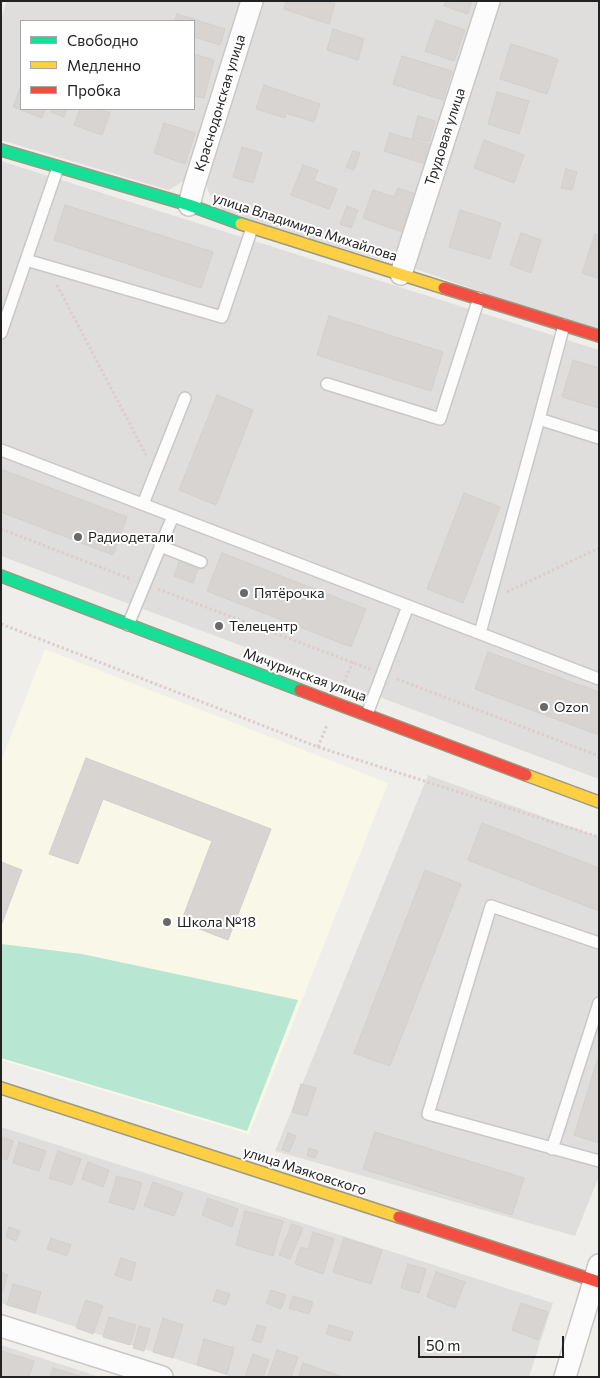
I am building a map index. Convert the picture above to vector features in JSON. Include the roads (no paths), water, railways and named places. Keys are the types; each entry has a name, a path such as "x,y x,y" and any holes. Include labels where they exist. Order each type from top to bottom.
{"street":[{"name":"Краснодонская улица","path":"189,205 252,1"},
{"name":"Трудовая улица","path":"401,274 489,1"},
{"name":"улица Владимира Михайлова","path":"1,150 189,205 252,228 599,336"},
{"name":"Мичуринская улица","path":"1,576 599,802"},
{"name":"улица Маяковского","path":"1,1088 597,1276"},
{"path":"565,1377 597,1276"},
{"path":"1,1326 162,1377"}],"lane":[{"path":"1,333 58,167"},
{"path":"26,260 222,318 252,228"},
{"path":"327,384 440,420 479,298"},
{"path":"480,633 564,325"},
{"path":"143,504 185,398"},
{"path":"539,419 599,438"},
{"path":"1,450 599,679"},
{"path":"128,625 173,516"},
{"path":"160,546 201,562"},
{"path":"367,714 408,606"},
{"path":"599,942 491,906 428,1114 599,1161"},
{"path":"552,1149 599,1003"}],"place":[{"name":"Радиодетали","path":"78,537"},
{"name":"Пятёрочка","path":"244,593"},
{"name":"Телецентр","path":"219,626"},
{"name":"Ozon","path":"544,707"},
{"name":"Школа №18","path":"167,922"}]}
